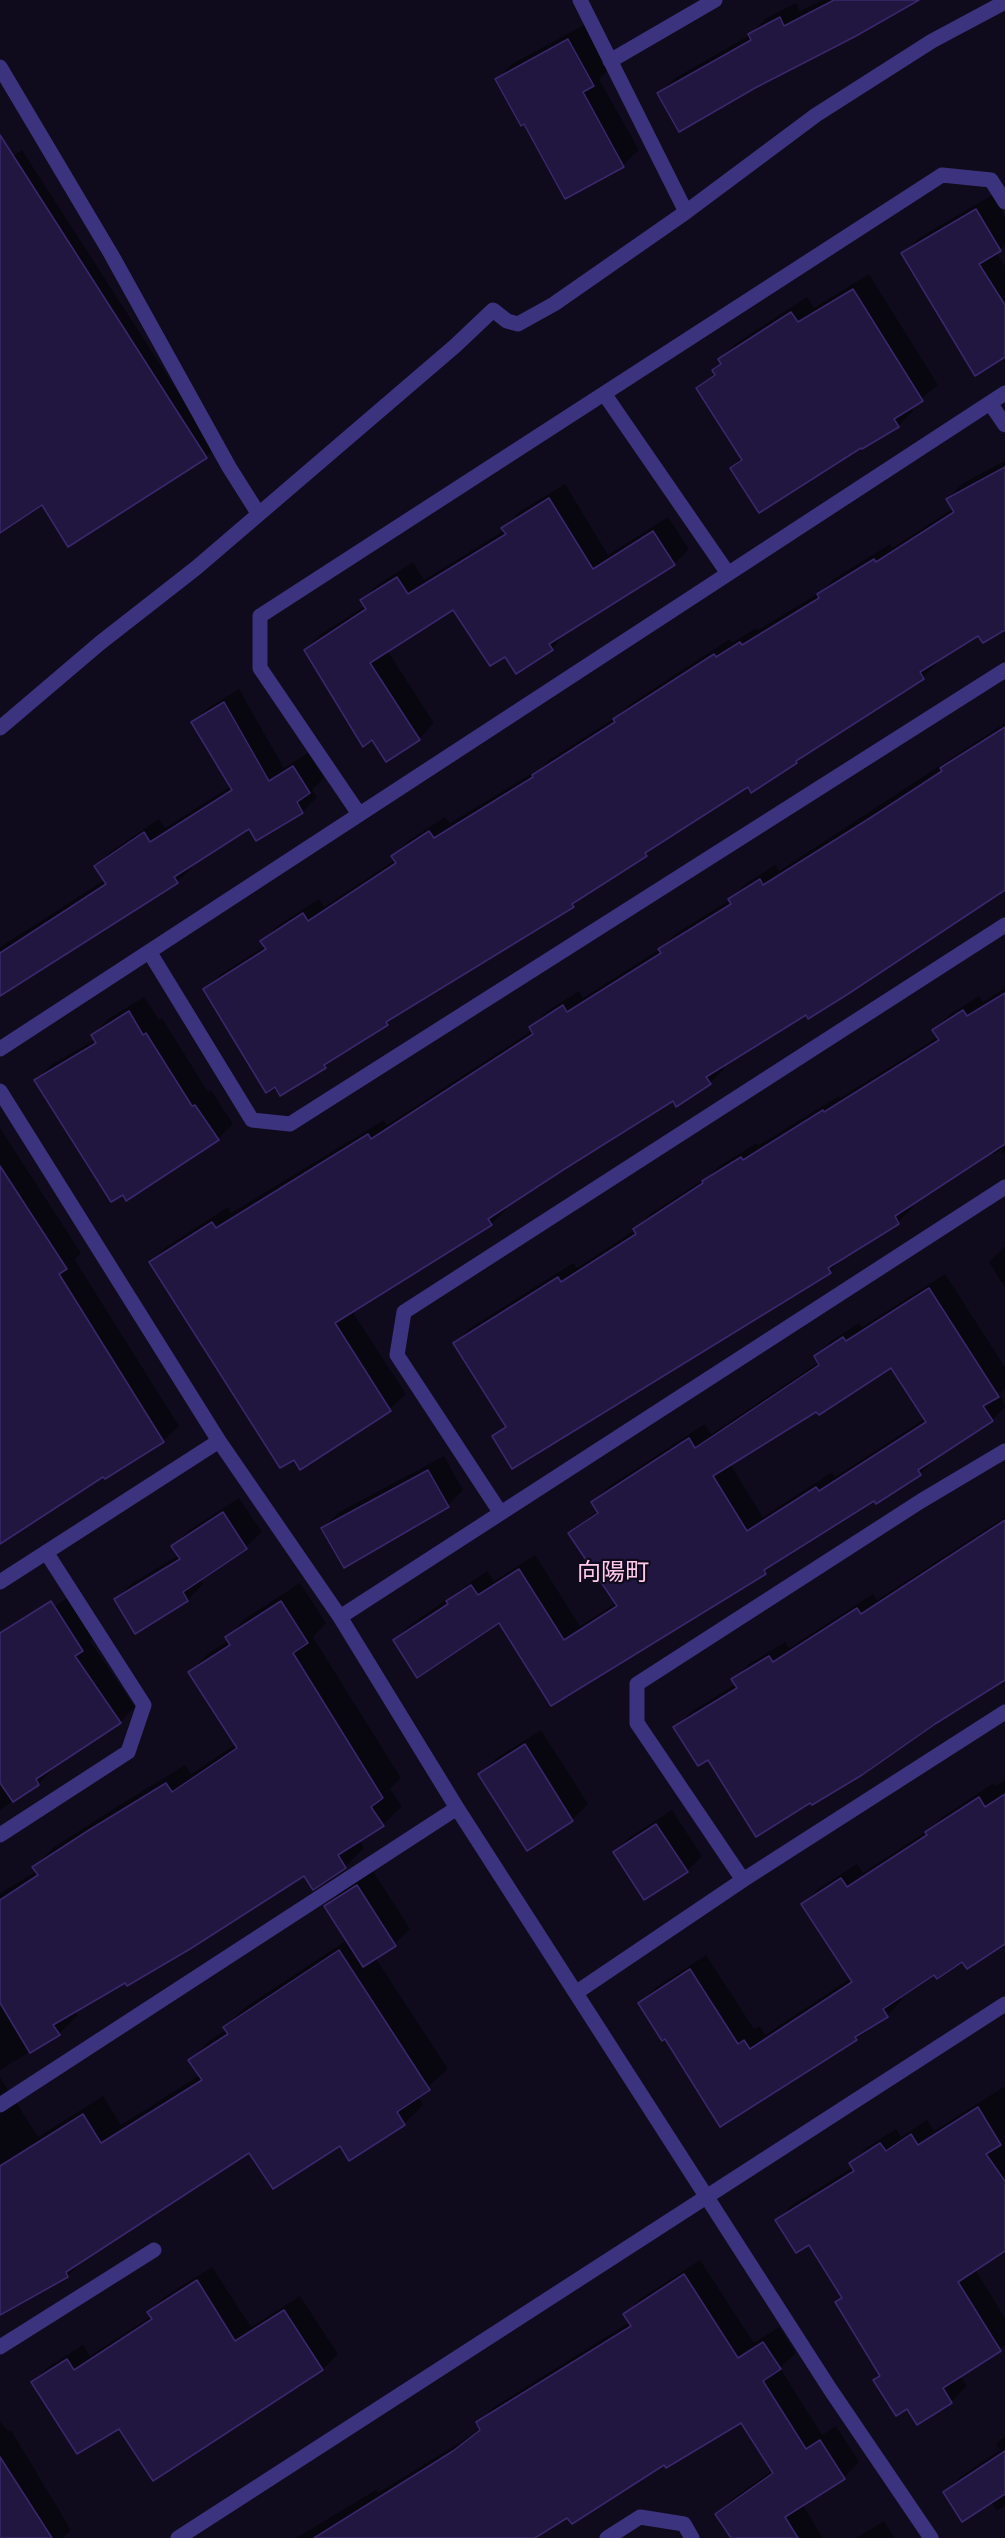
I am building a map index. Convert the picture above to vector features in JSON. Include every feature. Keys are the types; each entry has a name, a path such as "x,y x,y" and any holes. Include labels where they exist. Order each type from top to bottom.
{"street":[{"path":"580,0 686,213"},
{"path":"610,61 715,0"},
{"path":"0,728 100,644 196,568 455,346 493,310 507,321 518,324 554,304 686,213 816,115 932,41 1005,2"},
{"path":"0,67 111,254 229,467 258,513"},
{"path":"358,814 260,668 260,616 942,175 991,180 1005,202"},
{"path":"0,1048 150,953 727,572 1005,393"},
{"path":"605,395 727,572"},
{"path":"990,403 1005,425"},
{"path":"150,953 252,1120 290,1124 1005,669"},
{"path":"500,1512 397,1355 404,1312 1005,925"},
{"path":"0,1091 219,1441 340,1617 457,1808 830,2389 932,2538"},
{"path":"340,1617 1005,1187"},
{"path":"0,1582 219,1441"},
{"path":"742,1880 637,1723 637,1684 921,1502 1005,1451"},
{"path":"0,1835 128,1752 144,1705 46,1552"},
{"path":"576,1992 742,1880 1005,1712"},
{"path":"0,2105 457,1808"},
{"path":"178,2538 1005,2004"},
{"path":"0,2347 154,2250"},
{"path":"607,2538 640,2517 684,2524 693,2538"}],"building":[{"path":"834,0 919,0 856,36 755,88 679,132 657,93 751,40 748,34 780,17 784,26"},
{"path":"568,39 594,86 583,92 624,167 565,199 524,124 521,126 495,79"},
{"path":"0,135 207,458 68,547 42,505 0,533"},
{"path":"976,209 1001,251 979,264 1005,305 1005,357 975,376 901,253"},
{"path":"853,289 923,401 894,419 899,427 861,448 759,513 730,468 742,460 696,388 715,375 712,370 721,364 718,359 791,312 798,322"},
{"path":"1005,467 1005,630 983,643 978,636 920,672 924,679 796,761 797,763 751,793 748,787 645,853 647,856 572,904 574,907 386,1022 388,1025 324,1065 326,1068 280,1096 275,1087 266,1093 203,989 266,949 260,941 303,913 308,921 396,863 391,856 429,831 434,838 533,777 532,775 615,722 613,719 714,654 716,657 740,642 742,645 819,598 817,594 874,559 876,562 954,512 946,499"},
{"path":"549,498 593,569 653,531 675,565 549,644 553,650 516,674 505,657 490,666 453,610 370,663 420,740 386,762 372,740 363,747 304,650 366,609 360,600 397,577 408,594 506,534 501,528"},
{"path":"224,702 269,781 293,766 310,793 297,802 303,813 256,841 249,829 174,877 178,883 0,996 0,953 106,884 94,866 144,832 150,842 232,790 191,722"},
{"path":"1005,727 1005,890 848,994 808,1019 806,1015 706,1077 711,1084 676,1107 673,1101 563,1170 488,1219 492,1225 335,1323 391,1411 300,1470 294,1460 280,1468 149,1262 212,1222 216,1228 368,1134 371,1139 533,1034 529,1027 563,1005 567,1012 661,953 658,949 731,904 728,899 760,879 763,885 942,771 940,768"},
{"path":"1005,993 1005,1144 895,1216 899,1224 828,1268 831,1273 512,1469 492,1436 506,1427 453,1343 558,1277 561,1282 636,1234 633,1229 703,1183 702,1181 741,1157 743,1160 823,1110 824,1112 939,1040 932,1030 963,1010 967,1016"},
{"path":"129,1011 143,1035 146,1033 192,1106 195,1105 219,1140 126,1201 123,1195 111,1202 34,1080 96,1043 91,1035"},
{"path":"0,1166 67,1269 59,1274 164,1442 105,1479 103,1477 0,1544"},
{"path":"929,1288 999,1397 983,1406 993,1421 918,1470 921,1475 876,1504 874,1501 764,1570 766,1574 551,1706 499,1623 417,1678 393,1640 448,1604 446,1601 471,1585 478,1595 519,1569 564,1640 617,1606 568,1533 598,1513 591,1502 689,1438 695,1448 819,1365 814,1356 843,1337 846,1341","holes":["891,1368 926,1422 819,1491 816,1487 747,1531 713,1476 816,1412 819,1415"]},
{"path":"428,1470 449,1507 344,1568 321,1528"},
{"path":"223,1512 247,1549 183,1592 188,1601 135,1634 114,1599 180,1559 171,1546"},
{"path":"1005,1520 1005,1680 935,1724 862,1775 812,1805 810,1803 756,1837 708,1760 698,1766 673,1727 737,1688 731,1679 769,1656 773,1662 857,1608 861,1614"},
{"path":"51,1601 83,1651 75,1656 121,1723 36,1779 39,1785 13,1802 0,1783 0,1633"},
{"path":"281,1601 308,1643 293,1653 383,1798 371,1807 384,1826 338,1855 346,1868 313,1890 304,1876 190,1949 53,2025 60,2035 30,2053 0,2003 0,1900 38,1875 32,1867 89,1830 166,1783 172,1792 237,1748 188,1672 230,1645 225,1637"},
{"path":"525,1744 573,1821 527,1851 478,1774"},
{"path":"1005,1794 1005,1944 967,1969 962,1962 937,1979 934,1975 883,2009 888,2017 855,2037 857,2040 720,2127 665,2039 662,2041 638,2003 690,1969 738,2044 744,2040 750,2049 852,1982 801,1904 841,1878 847,1887 927,1835 925,1832 979,1797 985,1807"},
{"path":"656,1824 688,1872 644,1900 613,1852"},
{"path":"357,1885 396,1946 363,1967 324,1906"},
{"path":"339,1950 430,2090 397,2112 405,2125 349,2161 340,2146 273,2189 249,2153 66,2272 68,2277 0,2315 0,2166 83,2114 101,2143 202,2080 188,2060 228,2034 223,2027"},
{"path":"978,2107 1001,2145 986,2154 1005,2181 1005,2251 958,2282 1001,2351 943,2388 952,2403 917,2425 907,2409 896,2416 873,2380 880,2376 835,2302 842,2298 809,2245 796,2253 775,2220 854,2171 849,2163 880,2143 886,2151 911,2134 918,2145"},
{"path":"684,2274 738,2358 763,2342 781,2369 763,2381 806,2449 820,2440 845,2479 785,2517 798,2538 731,2538 715,2514 773,2473 741,2423 666,2468 664,2465 572,2524 567,2518 535,2538 314,2538 453,2451 480,2430 476,2422 631,2326 623,2314"},
{"path":"197,2280 235,2341 284,2310 323,2370 153,2481 119,2429 77,2454 31,2382 67,2359 74,2370 152,2319 147,2312"},
{"path":"1005,2451 1005,2494 962,2522 943,2492"},
{"path":"0,2457 52,2538 0,2538"}],"district":[{"name":"向陽町","path":"613,1573"}]}
